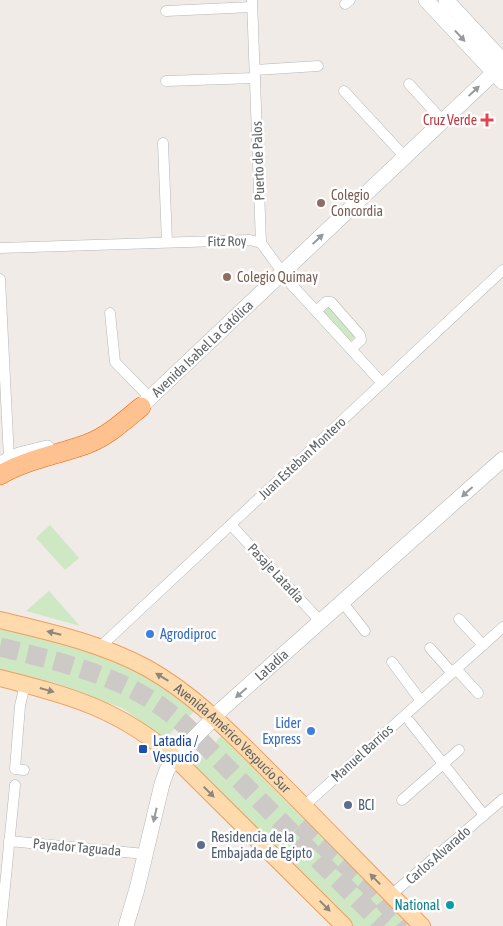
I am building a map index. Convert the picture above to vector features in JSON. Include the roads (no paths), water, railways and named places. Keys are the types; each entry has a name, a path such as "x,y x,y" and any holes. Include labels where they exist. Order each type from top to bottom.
{"highway":[{"path":"3,466 22,463 98,439 110,432 145,402"}],"main road":[{"name":"Avenida Américo Vespucio Sur","path":"0,620 82,640 147,668 170,682 215,716 422,926"},
{"path":"0,678 92,704 134,726 175,758 344,926"}],"street":[{"path":"426,0 501,70"},
{"path":"446,0 501,70"},
{"name":"Puerto de Palos","path":"166,11 252,4 261,243"},
{"path":"166,81 255,74 318,66"},
{"name":"Avenida Isabel La Católica","path":"0,483 24,470 75,456 111,437 145,402 443,121 501,70"},
{"path":"409,84 443,121"},
{"path":"344,92 405,157"},
{"path":"163,143 166,242"},
{"name":"Fitz Roy","path":"0,248 250,240 261,243 316,311 382,383"},
{"name":"Juan Esteban Montero","path":"100,647 503,270"},
{"path":"0,280 3,466"},
{"path":"316,311 326,302 331,302 360,335 361,340 351,349"},
{"path":"110,313 115,362 145,402"},
{"name":"Latadía","path":"126,926 162,784 167,770 175,758 215,716 503,459"},
{"name":"Pasaje Latadía","path":"231,525 321,622"},
{"path":"342,603 365,630"},
{"path":"459,619 482,645"},
{"name":"Manuel Barrios","path":"304,806 503,627"},
{"path":"430,648 478,693"},
{"path":"392,662 421,701"},
{"path":"24,770 14,769 20,706 25,684"},
{"path":"410,722 484,815"},
{"path":"402,800 459,750"},
{"path":"1,926 15,785"},
{"name":"Carlos Alvarado","path":"391,895 503,799"},
{"name":"Payador Taguada","path":"9,840 145,854"}],"tunnel":[{"path":"0,647 52,660 102,676 148,698 170,713 191,731 384,926"},
{"path":"300,825 374,890 405,926"}],"place":[{"name":"Cruz Verde","path":"487,120"},
{"name":"Colegio Concordia","path":"321,203"},
{"name":"Colegio Quimay","path":"227,277"},
{"name":"Agrodiproc","path":"150,634"},
{"name":"Lider Express","path":"311,731"},
{"name":"Latadia / Vespucio","path":"143,749"},
{"name":"BCI","path":"348,805"},
{"name":"Residencia de la Embajada de Egipto","path":"201,845"},
{"name":"National","path":"450,905"}]}
